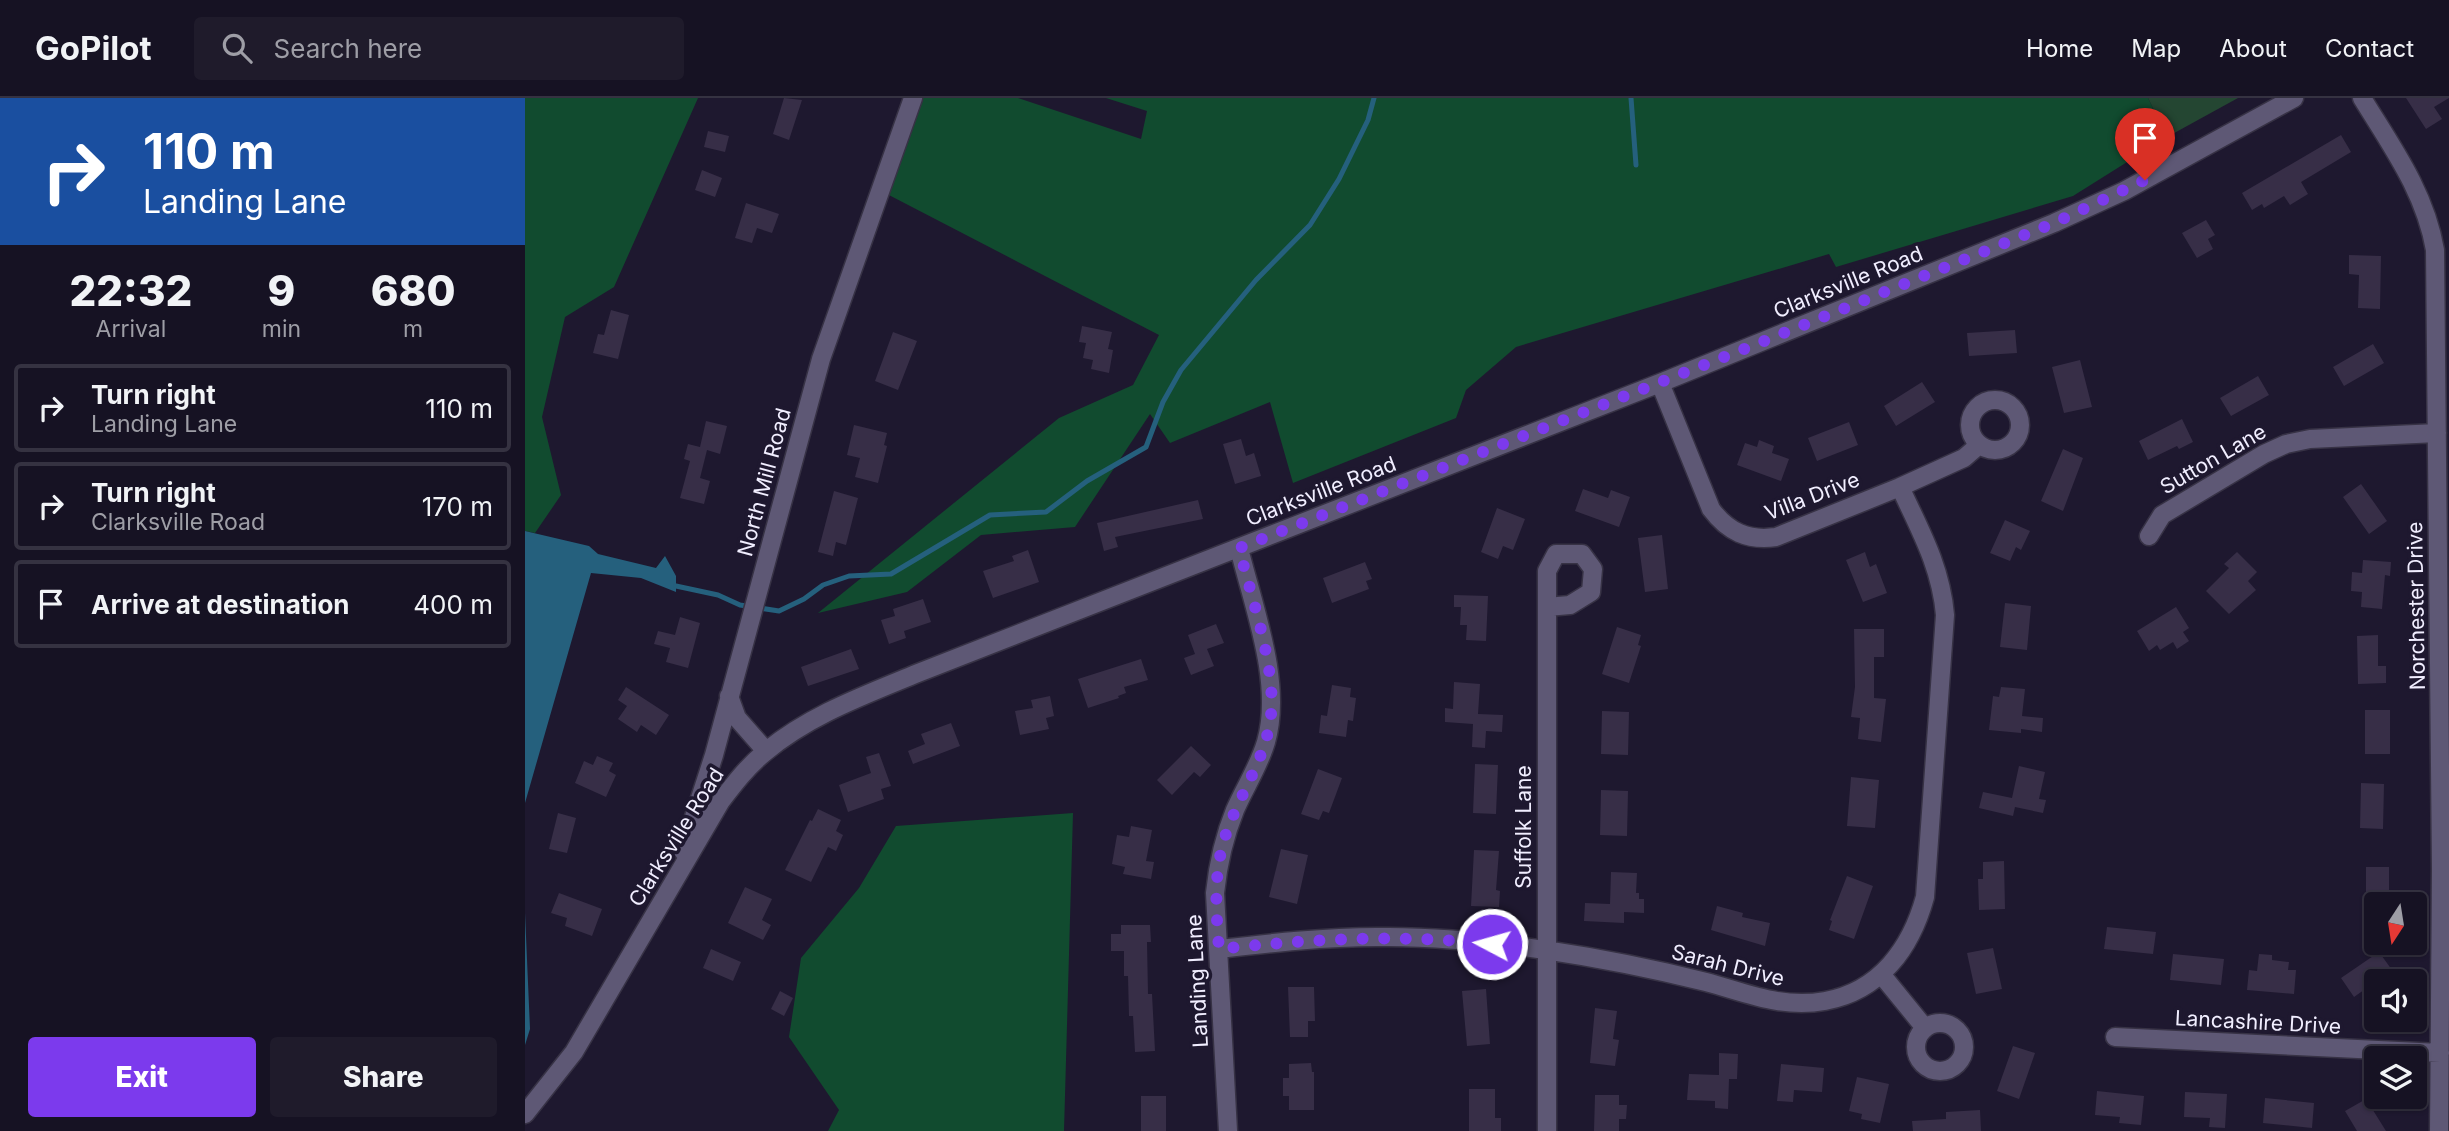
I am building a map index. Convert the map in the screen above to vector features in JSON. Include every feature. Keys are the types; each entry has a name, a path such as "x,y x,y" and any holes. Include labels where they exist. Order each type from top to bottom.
{"street":[{"name":"North Mill Road","path":"673,883 729,696 821,359 913,98"},
{"name":"Clarksville Road","path":"525,1114 574,1052 721,801 741,774 766,751 811,720 863,696 1660,383 2054,223 2124,191 2294,98"},
{"name":"Norchester Drive","path":"2362,98 2423,201 2435,250 2441,869 2439,1131"},
{"name":"Villa Drive","path":"1660,383 1711,509 1720,522 1747,537 1776,537 1964,458 1979,445"},
{"name":"Sutton Lane","path":"2149,536 2162,515 2264,454 2286,444 2310,439 2437,433"},
{"name":"Sarah Drive","path":"1219,949 1313,939 1439,938 1546,950 1664,972 1780,1003 1805,1004 1848,994 1881,974 1909,941 1925,897 1945,615 1938,569 1900,487"},
{"name":"Landing Lane","path":"1229,1131 1215,893 1225,836 1259,764 1271,713 1268,664 1239,548"},
{"name":"Suffolk Lane","path":"1546,1131 1547,572 1556,554 1582,554 1593,569 1591,592 1570,605 1547,607"},
{"path":"729,696 737,718 766,751"},
{"path":"1881,974 1925,1028"},
{"name":"Lancashire Drive","path":"2115,1037 2440,1053"}],"green space":[{"path":"525,98 698,98 614,287 565,317 542,417 561,495 535,533 525,531"},
{"path":"921,98 1018,98 1141,139 1147,111 1106,98 2148,98 2167,137 2073,196 1836,267 1829,254 1516,347 1466,390 1456,418 1293,483 1270,402 1170,443 1150,414 1075,527 981,535 907,592 818,613 1059,418 1133,385 1159,335 885,193"},
{"path":"2148,98 2238,98 2167,137"},
{"path":"1073,813 1064,1131 828,1131 839,1110 789,1037 801,958 859,888 896,826"}],"water":[{"path":"525,531 589,546 598,554 656,568 665,556 676,576 676,592 641,578 591,573 525,803"},
{"path":"525,913 530,1029 525,1045"}],"building":[{"path":"784,98 802,100 789,140 773,134"},
{"path":"2406,98 2449,98 2434,107 2442,119 2426,129"},
{"path":"708,131 729,136 725,152 704,147"},
{"path":"2341,135 2351,152 2301,182 2308,194 2290,205 2284,196 2264,208 2262,204 2252,210 2242,193"},
{"path":"702,170 722,178 715,197 695,190"},
{"path":"746,203 779,214 772,233 757,228 752,243 735,238"},
{"path":"2206,220 2215,235 2208,239 2213,249 2197,258 2182,233"},
{"path":"2349,255 2381,256 2380,309 2358,308 2359,275 2349,274"},
{"path":"611,310 629,315 618,359 593,353 598,334 604,335"},
{"path":"1082,326 1112,332 1108,349 1113,350 1109,373 1091,369 1093,360 1083,358 1086,343 1079,342"},
{"path":"2015,330 2017,353 1969,356 1967,333"},
{"path":"893,332 917,341 898,390 875,381"},
{"path":"2373,344 2384,363 2344,386 2333,367"},
{"path":"2080,360 2092,407 2064,413 2052,367"},
{"path":"2258,376 2269,395 2231,416 2220,398"},
{"path":"1922,382 1935,402 1896,426 1884,406"},
{"path":"2182,419 2193,442 2179,449 2177,446 2148,460 2139,441"},
{"path":"706,421 727,426 720,454 707,450 700,478 710,481 704,504 680,498 690,461 684,459 688,444 700,447"},
{"path":"1849,422 1858,445 1817,461 1808,438"},
{"path":"854,425 887,433 884,445 887,446 878,483 855,477 860,458 847,455"},
{"path":"1241,439 1246,456 1254,453 1261,476 1235,484 1223,444"},
{"path":"1759,440 1774,446 1772,453 1789,459 1781,481 1737,465 1745,443 1757,447"},
{"path":"2063,449 2083,458 2063,511 2041,501"},
{"path":"2361,484 2387,521 2369,534 2343,497"},
{"path":"1583,489 1608,498 1611,490 1630,497 1619,527 1575,511"},
{"path":"834,491 858,498 846,545 836,542 833,556 818,552"},
{"path":"1198,500 1203,519 1115,537 1118,547 1104,551 1097,523"},
{"path":"1497,508 1525,519 1513,550 1503,546 1498,559 1481,552"},
{"path":"2005,520 2030,531 2021,550 2016,547 2010,561 1990,553"},
{"path":"1662,535 1668,589 1645,592 1638,538"},
{"path":"1028,550 1039,582 993,598 983,571 1014,561 1012,556"},
{"path":"1865,552 1870,567 1876,564 1887,593 1863,602 1846,560"},
{"path":"2237,552 2257,572 2248,581 2256,590 2229,614 2206,591 2229,568 2224,564"},
{"path":"2363,560 2391,562 2390,576 2385,575 2382,609 2361,607 2362,592 2351,591 2352,572 2362,573"},
{"path":"1365,562 1372,579 1366,581 1369,589 1332,603 1323,578"},
{"path":"1454,595 1488,596 1486,641 1466,640 1467,625 1460,625 1461,607 1454,607"},
{"path":"923,599 931,622 904,631 906,638 889,644 881,620 895,616 893,609"},
{"path":"2005,603 2031,606 2027,650 2000,647"},
{"path":"2176,607 2189,628 2183,632 2189,641 2177,649 2173,642 2160,650 2157,645 2149,651 2137,631"},
{"path":"680,617 700,623 688,668 666,662 670,648 654,644 658,631 675,635"},
{"path":"1216,624 1224,643 1207,649 1214,666 1191,675 1184,658 1195,654 1188,635"},
{"path":"1617,627 1641,635 1638,645 1641,646 1629,683 1602,674"},
{"path":"1854,629 1884,629 1884,657 1874,657 1874,698 1886,699 1881,742 1858,739 1860,718 1851,717 1855,687"},
{"path":"2378,635 2378,666 2386,666 2386,683 2358,684 2357,636"},
{"path":"851,649 859,669 808,686 801,667"},
{"path":"1141,659 1148,680 1124,687 1126,693 1118,696 1119,698 1088,708 1078,679"},
{"path":"1454,682 1480,684 1478,714 1503,715 1502,732 1486,731 1485,748 1472,747 1473,724 1445,722 1445,708 1453,709"},
{"path":"1332,685 1351,688 1350,697 1356,698 1353,721 1348,720 1346,737 1319,733 1321,715 1327,716"},
{"path":"626,687 669,715 656,735 641,725 637,732 618,719 627,706 618,700"},
{"path":"2001,687 2025,689 2022,716 2043,718 2042,732 2021,729 2021,733 1989,730 1993,696 1999,697"},
{"path":"1050,696 1054,716 1046,718 1049,729 1020,735 1015,711 1033,708 1031,700"},
{"path":"2365,710 2390,710 2390,754 2365,754"},
{"path":"1602,711 1629,712 1628,755 1601,754"},
{"path":"951,723 960,746 913,764 908,751 925,744 921,734"},
{"path":"1191,746 1211,765 1200,777 1194,772 1172,795 1157,780"},
{"path":"879,753 891,786 881,789 884,799 848,812 839,785 871,773 866,757"},
{"path":"597,756 613,763 609,771 616,775 606,797 575,783 584,761 593,765"},
{"path":"1475,764 1498,765 1496,814 1473,813"},
{"path":"2019,766 2045,772 2039,799 2046,800 2043,813 2015,807 2013,816 1979,808 1983,792 2012,798"},
{"path":"1318,769 1342,778 1329,813 1323,811 1319,820 1301,814"},
{"path":"1851,777 1879,780 1875,828 1847,826"},
{"path":"2361,783 2384,784 2383,829 2360,828"},
{"path":"1601,790 1628,791 1627,836 1600,835"},
{"path":"818,809 841,820 836,831 843,835 836,851 828,847 811,882 785,870"},
{"path":"558,813 576,818 567,853 549,849"},
{"path":"1131,826 1152,830 1146,861 1154,862 1151,879 1123,874 1125,867 1112,864 1117,835 1129,837"},
{"path":"1281,849 1308,855 1297,904 1269,897"},
{"path":"1474,850 1499,851 1496,890 1500,891 1499,907 1471,906"},
{"path":"2004,861 2005,909 1979,910 1978,879 1983,879 1983,862"},
{"path":"2366,867 2389,867 2389,892 2366,892"},
{"path":"1611,872 1637,873 1636,893 1639,893 1639,899 1644,899 1644,913 1624,912 1624,923 1584,921 1585,903 1610,904"},
{"path":"1847,876 1873,886 1854,939 1829,930 1830,920"},
{"path":"745,887 772,899 762,920 771,925 763,940 728,923"},
{"path":"559,893 602,909 592,936 565,926 567,918 551,913"},
{"path":"1717,906 1743,913 1742,917 1770,923 1765,946 1711,930"},
{"path":"1121,925 1150,925 1151,942 1147,942 1148,994 1152,994 1155,1051 1135,1052 1133,1016 1129,1016 1128,976 1124,976 1124,951 1111,951 1111,934 1121,934"},
{"path":"2107,927 2156,932 2153,954 2104,949"},
{"path":"1993,948 2002,989 1976,994 1967,953"},
{"path":"711,949 741,962 733,981 703,968"},
{"path":"2173,954 2224,959 2221,985 2170,980"},
{"path":"2259,954 2272,955 2272,960 2289,962 2288,970 2296,970 2294,994 2247,990 2249,970 2257,971"},
{"path":"2373,956 2382,956 2391,969 2364,969 2364,990 2354,997 2341,978"},
{"path":"1288,987 1314,987 1315,1021 1308,1021 1308,1037 1290,1037"},
{"path":"1486,989 1490,1044 1467,1046 1462,991"},
{"path":"780,991 793,998 784,1016 771,1009"},
{"path":"1595,1008 1617,1011 1613,1039 1619,1040 1615,1066 1590,1063"},
{"path":"2013,1046 2035,1053 2019,1099 1997,1091"},
{"path":"1719,1053 1738,1054 1737,1079 1729,1079 1728,1109 1715,1108 1715,1101 1687,1100 1689,1074 1719,1075"},
{"path":"1311,1063 1314,1072 1314,1110 1289,1110 1289,1096 1283,1096 1283,1078 1289,1078 1289,1064"},
{"path":"1781,1064 1824,1068 1822,1092 1794,1090 1793,1102 1777,1101"},
{"path":"1857,1077 1889,1084 1880,1123 1861,1119 1862,1114 1849,1111"},
{"path":"1469,1089 1495,1089 1495,1118 1501,1118 1501,1131 1469,1131"},
{"path":"2097,1091 2144,1096 2141,1125 2119,1123 2120,1117 2095,1115"},
{"path":"2185,1092 2227,1094 2225,1128 2209,1127 2210,1118 2184,1117"},
{"path":"1595,1095 1619,1095 1619,1105 1627,1105 1626,1119 1619,1119 1619,1131 1594,1131"},
{"path":"1141,1096 1166,1096 1166,1131 1141,1131"},
{"path":"2265,1098 2314,1103 2312,1128 2263,1123"},
{"path":"2364,1100 2364,1109 2372,1109 2386,1131 2357,1131 2345,1111"},
{"path":"1980,1110 1981,1131 1913,1131 1912,1121 1946,1119 1946,1112"}],"waterway":[{"path":"676,586 718,595 740,605 779,611 804,599 823,585 849,576 891,574 990,515 1046,512 1087,481 1146,447 1163,402 1181,370 1256,280 1310,225 1339,179 1368,120 1374,98"},
{"path":"1631,98 1636,165"}],"route":[{"path":"1492,944 1439,938 1376,937 1313,939 1219,949 1215,893 1218,864 1236,809 1259,764 1271,713 1268,664 1239,548 1752,346 2054,223 2145,180"}]}
